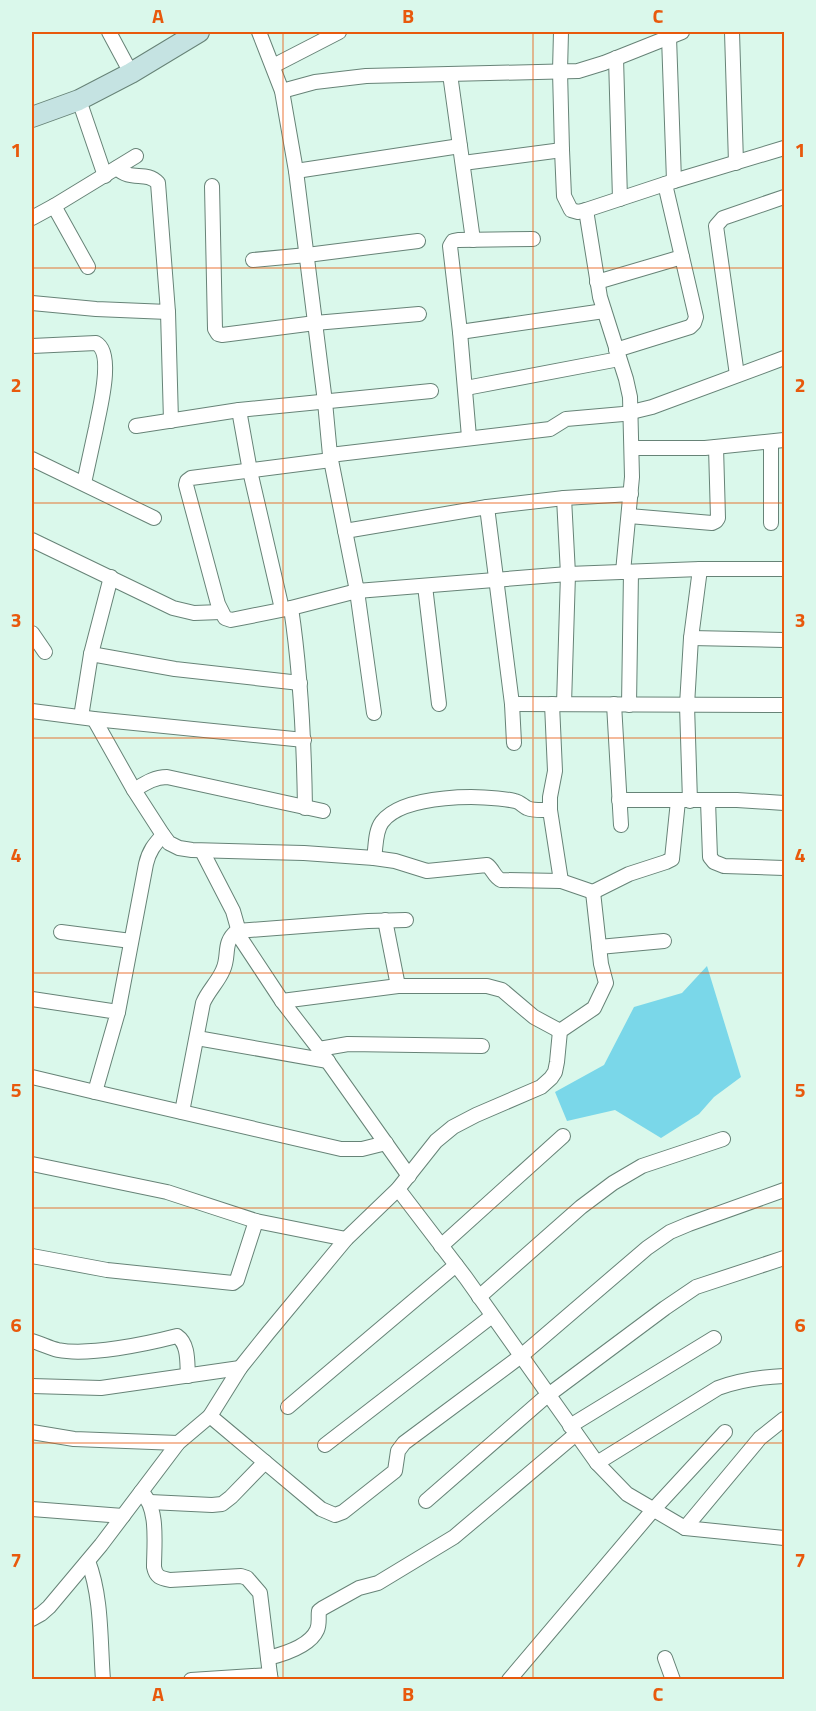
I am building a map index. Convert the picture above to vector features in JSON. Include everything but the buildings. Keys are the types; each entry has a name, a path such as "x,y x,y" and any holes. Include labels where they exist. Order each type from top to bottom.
{"street":[{"path":"109,32 131,73"},
{"path":"259,32 282,91 296,171 326,402 331,458 357,591 374,713"},
{"path":"273,66 339,32"},
{"path":"561,32 564,196 571,210 578,212 586,210 784,148"},
{"path":"732,32 736,162"},
{"path":"32,117 79,100 131,73 194,33"},
{"path":"282,91 315,82 366,75 578,71 676,34 670,183 682,257 696,317 694,323 690,327 618,354 466,388"},
{"path":"616,58 620,199"},
{"path":"450,74 473,240"},
{"path":"79,100 111,172"},
{"path":"296,171 460,146"},
{"path":"463,163 562,150"},
{"path":"32,214 54,206 136,156"},
{"path":"111,172 148,177 158,183 168,312 171,421"},
{"path":"212,186 215,329 218,334 419,314"},
{"path":"737,375 716,226 723,218 784,197"},
{"path":"54,206 88,267"},
{"path":"586,210 597,282 626,379 631,413 631,494 621,705 619,801 621,825"},
{"path":"469,437 466,388 450,246 453,241 458,240 533,239"},
{"path":"254,260 418,241"},
{"path":"597,282 682,257"},
{"path":"32,303 168,312"},
{"path":"460,332 604,311"},
{"path":"32,346 96,343 103,349 104,392 84,483"},
{"path":"784,358 631,413 566,419 550,429 469,437 191,478 187,480 186,485 221,612 225,618 231,620 357,591 568,574 700,569 784,570"},
{"path":"136,426 238,410 431,391"},
{"path":"238,410 250,471 298,654 304,740 305,808"},
{"path":"632,448 716,447 778,441 771,523"},
{"path":"629,516 712,523 716,521 718,518 716,447"},
{"path":"32,459 154,518"},
{"path":"345,531 487,507 564,498 631,494"},
{"path":"561,881 550,796 555,771 568,574 564,498"},
{"path":"487,507 512,704 514,743"},
{"path":"32,540 183,611 221,612"},
{"path":"111,577 91,654 88,718 169,843 179,848 202,851 303,853 374,858 394,861 427,871 487,865 496,878 501,880 561,881 593,892 629,874 672,859 684,801 691,638 700,569"},
{"path":"425,586 439,704"},
{"path":"32,633 45,652"},
{"path":"691,638 784,640"},
{"path":"91,654 175,669 300,684"},
{"path":"512,704 784,705"},
{"path":"32,711 304,740"},
{"path":"134,790 159,777 166,777 323,812"},
{"path":"374,858 381,822 396,810 406,806 445,798 467,797 517,801 530,809 550,810"},
{"path":"619,801 784,802"},
{"path":"708,801 710,857 714,862 724,866 784,868"},
{"path":"95,1092 118,1012 149,853 163,835"},
{"path":"202,851 233,911 241,939 282,1001 409,1176"},
{"path":"32,1619 49,1607 123,1516 145,1497 178,1443 210,1416 240,1368 268,1333 346,1239 398,1189 436,1141 453,1127 542,1087 551,1078 557,1062 560,1032 594,1008 606,983 599,947 593,892"},
{"path":"385,920 398,986"},
{"path":"182,1112 204,1003 223,969 231,936 237,931 406,920"},
{"path":"61,932 132,941"},
{"path":"599,947 664,941"},
{"path":"282,1001 398,986 488,986 502,990 534,1017 560,1032"},
{"path":"32,999 118,1012"},
{"path":"196,1038 328,1062"},
{"path":"319,1049 348,1044 482,1046"},
{"path":"32,1077 341,1149 362,1149 386,1143"},
{"path":"441,1246 563,1136"},
{"path":"479,1297 580,1207 613,1183 642,1166 723,1139"},
{"path":"32,1164 167,1192 256,1221 346,1239"},
{"path":"398,1189 456,1265 597,1463 627,1494 685,1528 784,1538"},
{"path":"210,1416 321,1509 335,1515 343,1512 395,1471 398,1451 404,1443 521,1356 647,1248 670,1232 784,1190"},
{"path":"32,1256 107,1270 233,1283 237,1280 256,1221"},
{"path":"426,1501 548,1395 665,1308 696,1287 784,1258"},
{"path":"288,1407 456,1265"},
{"path":"325,1445 492,1316"},
{"path":"32,1341 58,1350 93,1351 157,1342 177,1336 185,1345 188,1376"},
{"path":"268,1658 289,1653 312,1637 317,1630 319,1611 323,1608 359,1588 378,1583 454,1537 573,1430 714,1338"},
{"path":"32,1386 101,1388 240,1368"},
{"path":"597,1463 718,1388 758,1377 784,1376"},
{"path":"685,1528 760,1438 784,1419"},
{"path":"32,1432 74,1439 178,1443"},
{"path":"509,1680 653,1510 725,1432"},
{"path":"145,1497 212,1505 222,1504 265,1462"},
{"path":"145,1497 153,1516 155,1574 160,1578 170,1580 241,1576 247,1578 260,1593 271,1677 191,1680"},
{"path":"32,1509 123,1516"},
{"path":"87,1561 93,1574 97,1600 103,1680"},
{"path":"665,1658 673,1680"}],"water":[{"path":"707,966 741,1077 714,1097 699,1114 661,1138 615,1110 567,1121 555,1092 604,1065 634,1007 682,993"}]}
